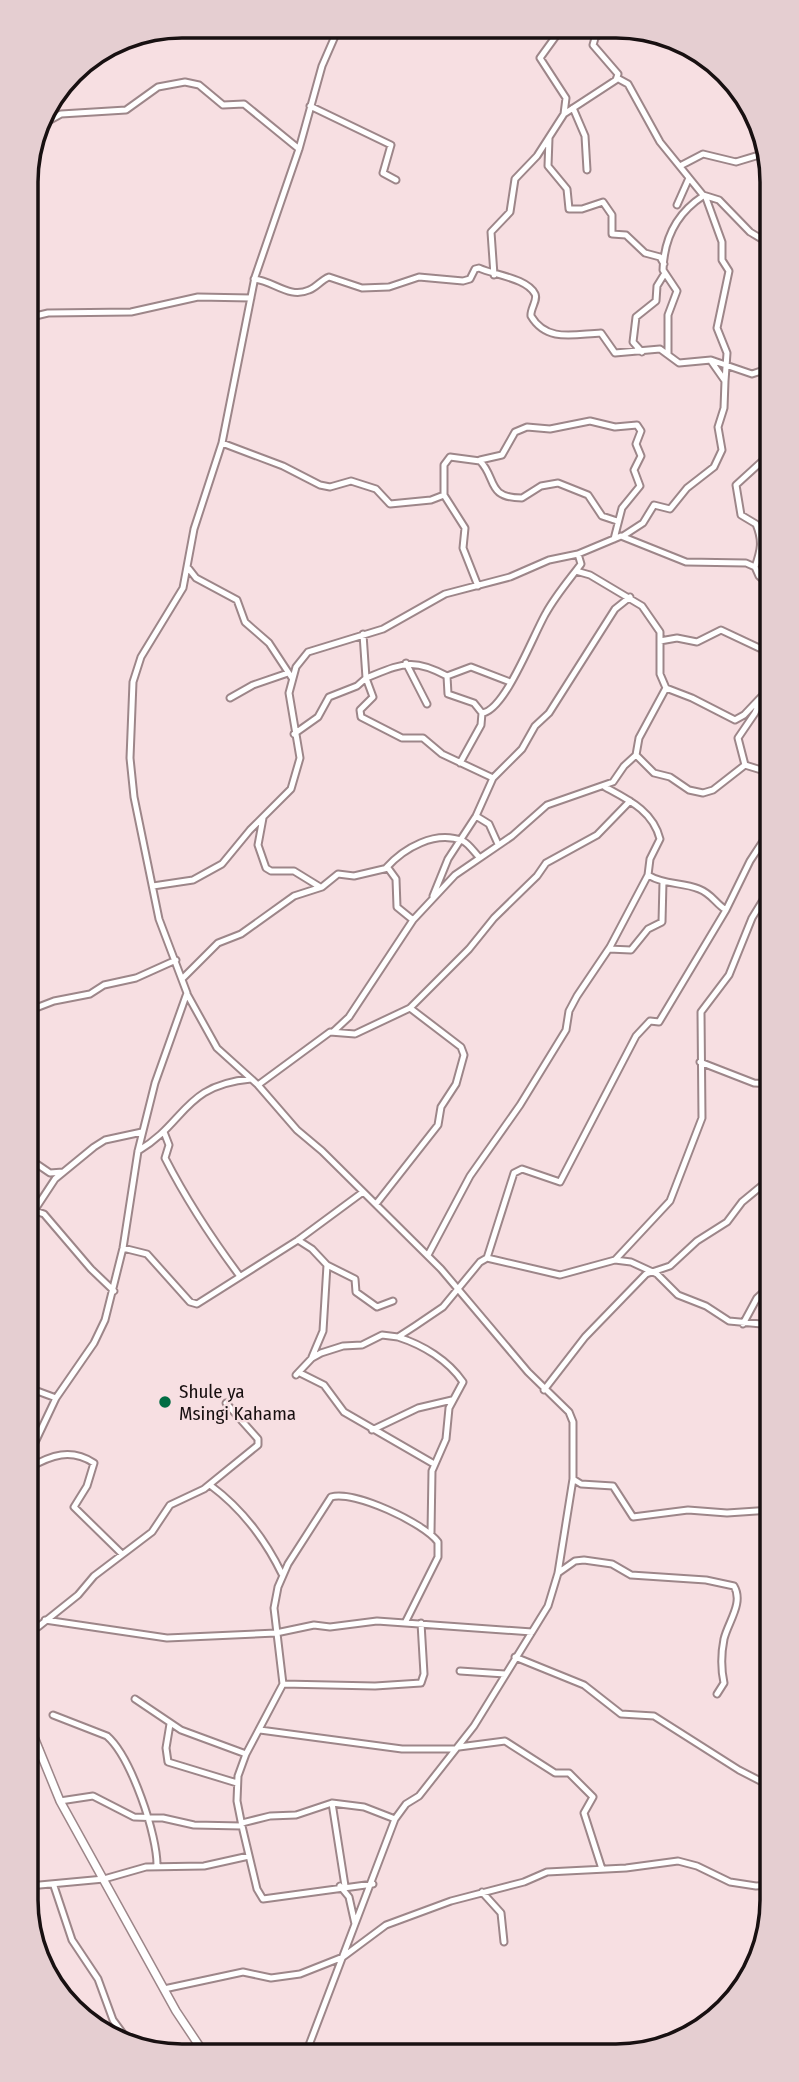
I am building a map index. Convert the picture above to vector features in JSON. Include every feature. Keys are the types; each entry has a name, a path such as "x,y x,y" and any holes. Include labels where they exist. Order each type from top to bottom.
{"main road":[{"path":"39,1749 60,1801 164,1989 198,2044"}],"street":[{"path":"309,2044 373,1884 395,1819 406,1804 419,1796 457,1748 548,1606 558,1573 573,1479 573,1422 569,1412 544,1390 428,1255 297,1130 258,1085 211,1041 187,993 161,925 134,797 130,758 131,694 141,657 180,595 189,569 194,529 222,443 254,279 299,149 321,65 334,38"},
{"path":"554,38 540,58 566,98 564,114"},
{"path":"230,698 253,685 290,676 308,652 389,626 444,594 510,578 549,560 578,554 623,536 643,523 654,505 670,509 687,488 714,467 722,448 718,427 724,408 727,365 726,347 717,328 729,271 722,260 722,244 705,197 660,142 628,84 617,78 614,66 593,45 595,38"},
{"path":"494,275 490,234 510,212 515,179 564,114 617,78"},
{"path":"54,118 61,114 126,110 158,87 190,82 199,85 223,105 244,104 299,149"},
{"path":"310,106 391,145 383,173 396,180"},
{"path":"573,108 585,136 587,170"},
{"path":"549,137 548,166 567,189 569,209 582,209 603,202 611,215 612,234 628,236 645,253 660,257 664,264"},
{"path":"680,166 703,154 737,162 758,155"},
{"path":"677,205 689,178"},
{"path":"668,354 667,315 677,291 665,273 664,264 673,226 693,203 705,197 719,200 750,232 760,238"},
{"path":"254,279 268,280 292,292 309,290 329,278 362,288 389,287 419,277 463,281 470,279 477,268 512,278 533,292 535,298 531,316 537,326 552,334 581,336 601,333 612,352 660,349 679,363 710,360 752,374 760,371"},
{"path":"642,352 633,342 636,317 657,300 657,286 665,273"},
{"path":"39,315 131,312 198,297 251,298"},
{"path":"710,360 725,381"},
{"path":"478,586 463,548 465,528 456,519 444,495 444,465 450,457 480,461 504,454 515,432 527,427 550,429 590,421 615,427 628,423 637,425 641,431 636,444 640,456 634,470 640,486 623,506 614,539"},
{"path":"222,443 283,466 320,485 330,487 351,481 366,485 379,490 390,504 431,500 444,495"},
{"path":"480,461 486,468 490,486 497,492 522,499 541,486 558,483 589,495 602,516 617,521"},
{"path":"760,463 736,485 741,515 756,524 760,535"},
{"path":"623,536 686,562 724,561 755,566"},
{"path":"482,713 490,712 510,682 544,617 582,562 578,554"},
{"path":"760,554 755,566 760,577"},
{"path":"153,886 193,880 222,864 293,784 300,758 294,734 290,676 269,643 245,622 237,600 196,578 189,569"},
{"path":"576,571 590,575 639,603 656,626 660,641 660,674 666,688 735,720 760,699"},
{"path":"430,902 451,854 476,816 493,778 522,749 536,726 549,713 615,608 629,597"},
{"path":"660,641 677,638 697,642 721,630 760,648"},
{"path":"363,634 366,678 373,694 371,700 361,707 363,719 402,738 423,738 442,754 493,778"},
{"path":"294,734 321,714 330,697 357,686 366,678 406,663 425,664 447,676 471,667 510,682"},
{"path":"406,663 427,704"},
{"path":"447,676 448,694 474,703 482,713 481,725 460,763"},
{"path":"258,1085 334,1031 349,1017 413,920 455,875 512,836 547,805 605,787 636,755 639,738 666,688"},
{"path":"745,765 738,738 760,702"},
{"path":"636,755 654,773 673,778 689,790 703,793 713,790 745,765"},
{"path":"745,765 760,770"},
{"path":"428,1255 465,1184 500,1129 520,1105 566,1030 568,1013 579,992 609,949 648,875 650,859 660,836 649,816 605,787"},
{"path":"334,1031 358,1033 410,1008 469,949 546,863 597,835 630,801"},
{"path":"263,816 258,845 265,868 271,871 294,871 320,887"},
{"path":"476,816 489,824 498,844"},
{"path":"182,979 218,943 245,932 294,896 320,887 338,874 354,876 386,867 417,842 447,838 462,841 478,858"},
{"path":"398,1336 443,1307 480,1262 487,1258 514,1173 522,1169 559,1182 636,1036 650,1021 659,1021 726,910 760,846"},
{"path":"386,867 395,877 397,907 413,920"},
{"path":"648,875 663,882 693,887 710,894 726,910"},
{"path":"609,949 631,950 648,929 662,922 663,882"},
{"path":"615,1260 670,1201 702,1118 702,1012 729,975 760,905"},
{"path":"39,1007 90,994 176,960"},
{"path":"38,1435 56,1398 100,1333 124,1248 142,1132 155,1083 187,993"},
{"path":"376,1204 438,1125 441,1107 454,1088 464,1055 461,1047 418,1011 410,1008"},
{"path":"700,1062 760,1083"},
{"path":"138,1151 164,1132 178,1113 215,1085 251,1079"},
{"path":"38,1205 52,1183 105,1140 142,1132"},
{"path":"164,1132 170,1144 165,1157 188,1203 239,1275"},
{"path":"38,1165 50,1173 64,1172"},
{"path":"544,1390 585,1337 652,1271 670,1266 697,1241 724,1224 738,1206 760,1187"},
{"path":"124,1248 147,1254 195,1305 298,1240 363,1192"},
{"path":"38,1212 44,1214 91,1269 114,1291"},
{"path":"298,1240 312,1248 327,1265 355,1279 356,1292 377,1307 393,1301"},
{"path":"487,1258 560,1275 615,1260 632,1262 652,1271 678,1295 706,1306 729,1321 760,1325"},
{"path":"327,1265 323,1331 312,1358 298,1374 324,1385 340,1408 372,1430 434,1464"},
{"path":"743,1324 760,1295"},
{"path":"312,1358 343,1346 362,1345 382,1335 398,1336 420,1346 456,1373 463,1384 452,1400 446,1423 446,1442 434,1464 430,1533"},
{"path":"38,1391 56,1398"},
{"path":"372,1430 418,1408 452,1400"},
{"path":"38,1624 78,1595 94,1576 155,1529 170,1505 210,1485 259,1443 226,1403"},
{"path":"38,1463 53,1455 66,1454 94,1463 75,1508 122,1554"},
{"path":"573,1479 581,1484 613,1486 634,1517 688,1510 727,1513 760,1511"},
{"path":"210,1485 236,1505 270,1551 282,1574"},
{"path":"373,1884 343,1886 267,1900 257,1889 242,1825 237,1783 246,1754 284,1684 276,1633 275,1598 282,1574 327,1500 336,1496 355,1496 430,1533 438,1542 440,1552 406,1621"},
{"path":"558,1573 575,1561 584,1560 612,1564 631,1575 706,1580 734,1586 737,1596 735,1613 723,1646 721,1669 724,1683 717,1695"},
{"path":"45,1620 148,1637 276,1633 314,1625 330,1627 351,1622 406,1621 532,1632"},
{"path":"284,1684 374,1686 421,1683 424,1674 421,1623"},
{"path":"515,1657 584,1685 621,1714 647,1714 657,1718 730,1765 760,1781"},
{"path":"460,1671 505,1674"},
{"path":"135,1699 170,1724 246,1754"},
{"path":"53,1715 111,1740 138,1787 146,1818 156,1839 157,1867"},
{"path":"170,1724 166,1748 168,1762 237,1783"},
{"path":"260,1730 402,1748 457,1748 505,1741 555,1773 573,1776 593,1797 584,1813 602,1869"},
{"path":"60,1801 93,1796 123,1814 194,1825 242,1825 270,1816 296,1815 332,1803 364,1807 395,1819"},
{"path":"332,1803 343,1886 349,1897 355,1925"},
{"path":"38,1886 104,1879 138,1868 204,1866 249,1856"},
{"path":"164,1989 243,1972 271,1978 289,1976 342,1957 386,1925 482,1892 524,1882 547,1872 678,1861 697,1866 730,1882 760,1886"},
{"path":"54,1886 72,1940 97,1979 113,2020 120,2029"},
{"path":"482,1892 501,1913 504,1942"}],"place":[{"name":"Shule ya Msingi Kahama","path":"165,1402"}]}
